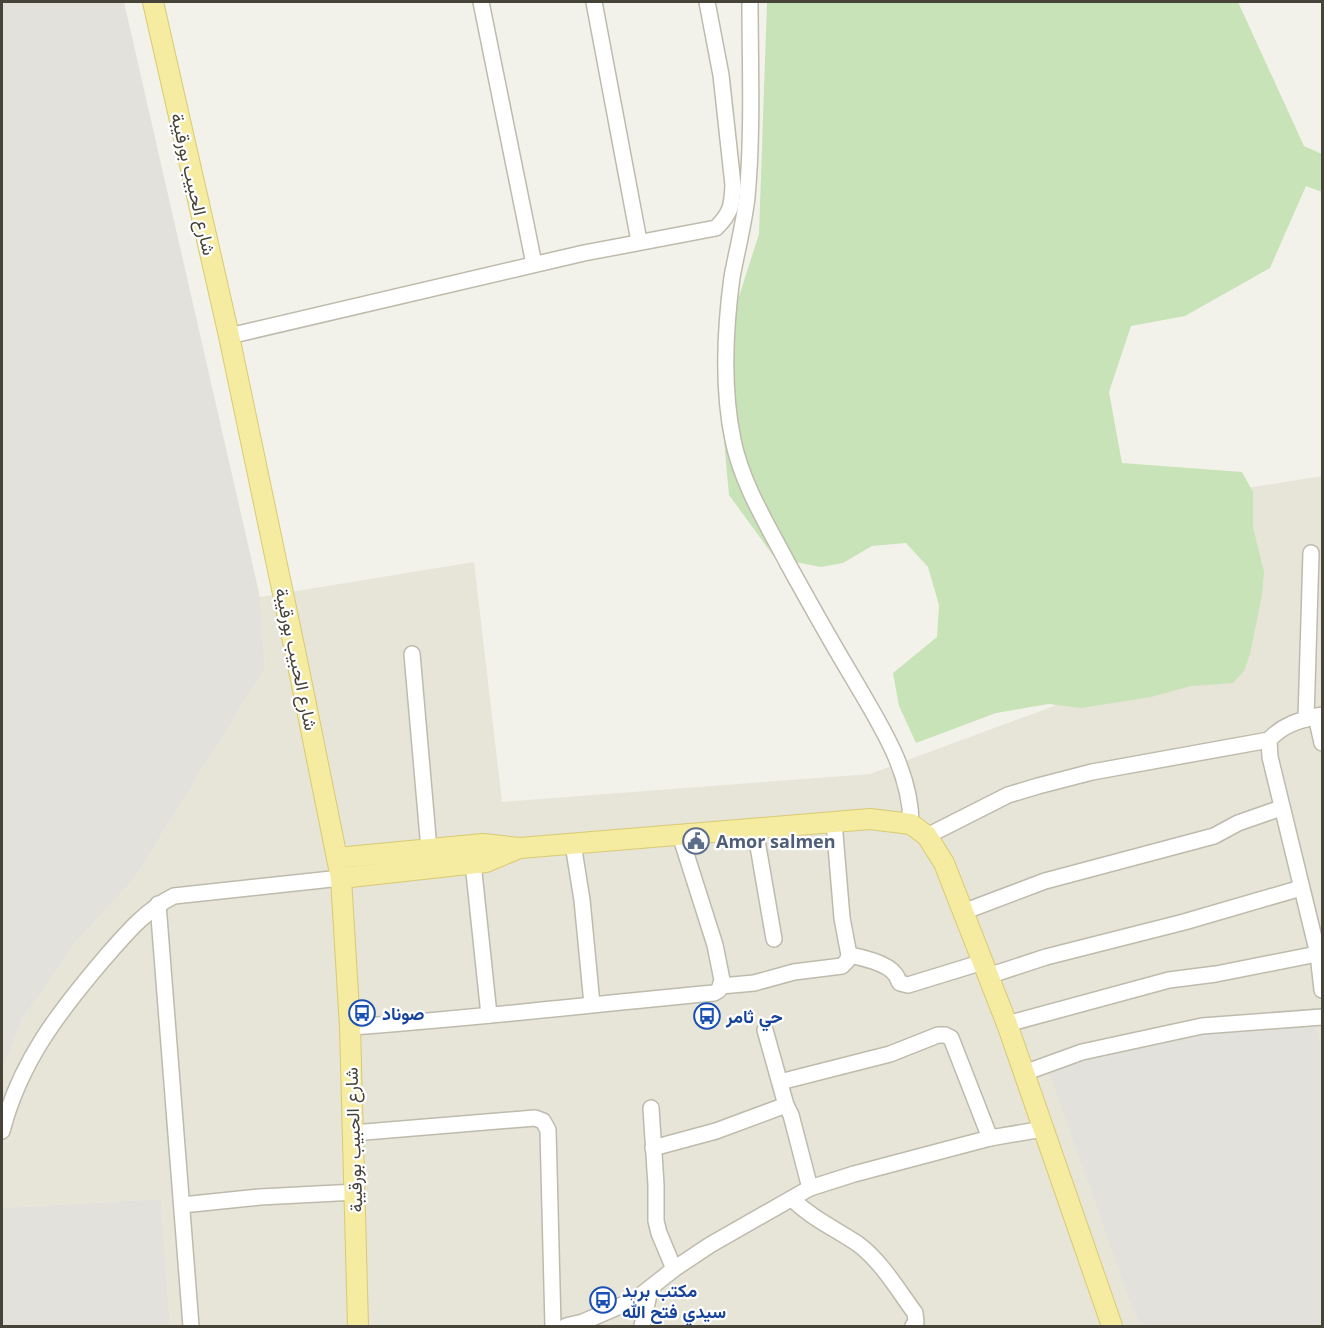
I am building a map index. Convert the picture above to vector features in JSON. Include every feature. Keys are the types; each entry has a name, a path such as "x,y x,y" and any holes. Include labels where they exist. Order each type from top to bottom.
{"main road":[{"name":"شارع الحبيب بورقيبة","path":"153,2 229,336 341,878 354,1133 358,1326"},
{"path":"337,858 483,844 520,848 870,819 911,824 927,836 944,863 1007,1024 1112,1326"},
{"path":"341,878 486,862 520,848"}],"street":[{"path":"481,2 534,264"},
{"path":"594,2 639,241"},
{"path":"229,336 534,264 639,241 716,228 728,216 734,185 721,75 707,2"},
{"path":"750,2 747,196 727,321 727,396 733,440 742,471 768,527 885,734 904,777 909,797 911,824"},
{"path":"1311,553 1315,716 1323,742"},
{"path":"412,654 429,849"},
{"path":"927,836 1008,795 1092,772 1269,740 1281,728 1315,716"},
{"path":"1269,740 1270,757 1281,808 1320,954 1323,990"},
{"path":"963,912 1045,881 1214,836 1238,823 1281,808"},
{"path":"721,986 754,982 794,972 842,966 847,961 849,955 842,918 834,822"},
{"path":"755,829 774,939"},
{"path":"350,1028 714,993 721,986 721,971 680,835"},
{"path":"573,844 584,911 592,1004"},
{"path":"473,863 489,1014"},
{"path":"2,1131 9,1101 33,1051 65,1005 117,944 158,904 174,896 341,878"},
{"path":"849,955 863,957 880,964 895,973 900,982 908,985 1046,957 1184,922 1301,888"},
{"path":"158,904 191,1326"},
{"path":"1007,1024 1169,980 1216,974 1320,954"},
{"path":"1024,1073 1082,1052 1202,1026 1323,1017"},
{"path":"765,1030 810,1188"},
{"path":"780,1082 890,1053 938,1035 945,1035 951,1038 990,1138"},
{"path":"653,1148 705,1134 786,1105"},
{"path":"651,1108 656,1221 674,1269"},
{"path":"354,1133 535,1118 543,1121 548,1130 553,1326"},
{"path":"566,1326 583,1322 626,1305 710,1245 810,1188 990,1138 1043,1129"},
{"path":"182,1205 260,1197 356,1192"},
{"path":"792,1199 818,1221 859,1245 880,1266 915,1313 916,1322 913,1326"},
{"path":"642,1326 650,1290"}],"shaded area":[{"path":"2,2 124,2 260,597 265,668 134,879 75,943 23,1018 2,1071"},
{"path":"1322,476 1322,1326 170,1326 161,1199 2,1208 2,1071 23,1018 75,943 134,879 265,668 260,597 474,562 502,802 870,774 1213,647 1223,492"},
{"path":"1315,1024 1322,1052 1322,1323 1312,1326 1142,1326 1134,1312 1050,1074 1081,1056 1204,1033"},
{"path":"161,1199 170,1326 2,1326 2,1208"}],"green space":[{"path":"767,2 1238,2 1304,146 1322,154 1322,192 1306,186 1270,268 1185,316 1131,326 1109,392 1122,463 1242,472 1253,492 1253,527 1264,572 1262,595 1250,654 1244,671 1233,683 1191,686 1151,697 1081,708 1049,704 996,713 916,743 899,706 893,673 937,637 939,605 928,567 906,543 872,546 843,563 821,567 775,558 729,495 719,386 725,340 759,234"}],"place":[{"name":"Amor salmen","path":"696,841"},
{"name":"صوناد","path":"362,1013"},
{"name":"حي ثامر","path":"707,1016"},
{"name":"مكتب بريد سيدي فتح الله","path":"603,1300"}]}
